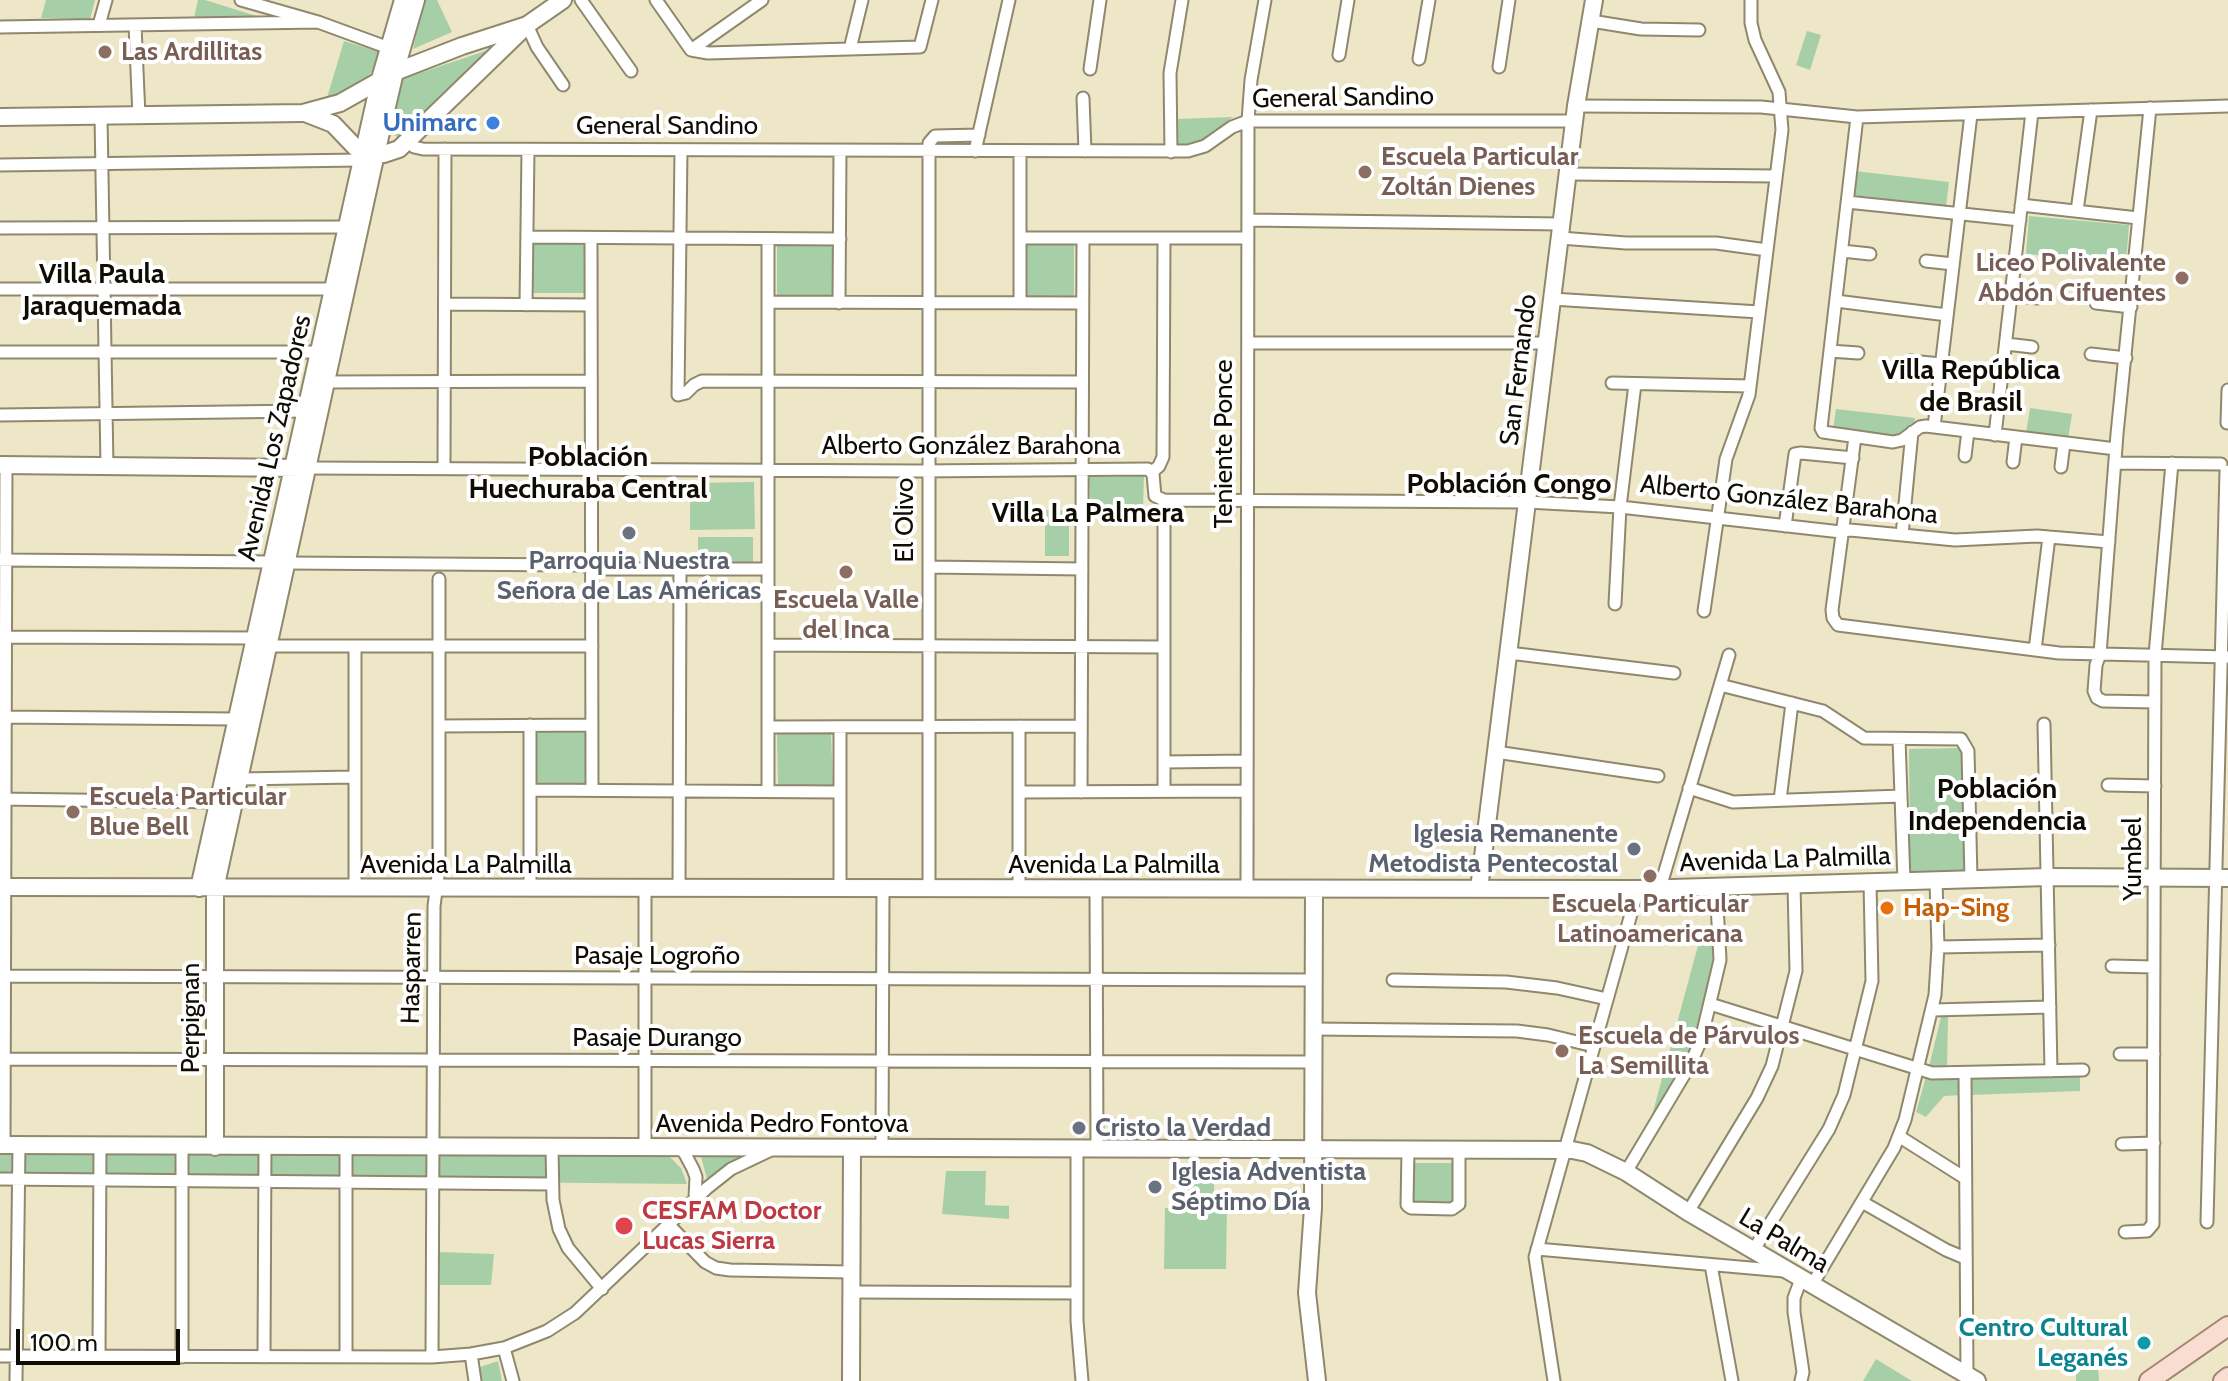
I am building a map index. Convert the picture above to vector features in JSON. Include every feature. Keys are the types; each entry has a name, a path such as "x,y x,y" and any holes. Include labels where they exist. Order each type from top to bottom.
{"main road":[{"name":"Avenida Los Zapadores","path":"387,75 389,48 403,0"},
{"name":"Avenida Los Zapadores","path":"300,468 305,411 346,227 387,75 416,0"},
{"path":"404,145 527,25 563,0"},
{"name":"San Fernando","path":"1479,889 1568,174 1594,0"},
{"path":"0,117 303,113 340,103 387,75 527,25"},
{"path":"491,36 500,52"},
{"path":"303,113 333,124 367,155"},
{"name":"General Sandino","path":"367,155 404,145"},
{"name":"Avenida Los Zapadores","path":"207,888 239,779 261,642 300,468 326,382 367,155"},
{"name":"Alberto González Barahona","path":"3,465 300,468"},
{"name":"Avenida Los Zapadores","path":"207,888 218,802 237,719 261,642"},
{"name":"Avenida La Palmilla","path":"2,887 1638,889 2048,877 2222,878"},
{"name":"Perpignan","path":"207,888 216,976 215,1147"},
{"path":"1314,889 1313,1208 1307,1293 1317,1381"},
{"name":"Avenida Pedro Fontova","path":"8,1145 1564,1150"},
{"path":"851,1381 852,1148"},
{"name":"La Palma","path":"1564,1150 1587,1153 1626,1172 1753,1251 1972,1378"},
{"path":"2149,1381 2228,1326"},
{"path":"2223,1381 2228,1377"}],"street":[{"path":"99,25 106,0"},
{"path":"581,0 631,71"},
{"path":"656,0 691,50 708,53 920,47 932,0"},
{"path":"691,50 762,0"},
{"path":"850,49 862,0"},
{"path":"975,151 1009,0"},
{"path":"1090,69 1100,0"},
{"path":"1171,152 1170,73 1182,0"},
{"name":"Teniente Ponce","path":"1247,889 1248,121 1251,80 1265,0"},
{"path":"1339,55 1348,0"},
{"path":"1419,59 1429,0"},
{"path":"1499,67 1509,0"},
{"path":"1704,611 1726,459 1744,413 1750,386 1782,110 1777,83 1755,40 1751,0"},
{"path":"247,1 389,48"},
{"path":"1591,21 1641,29 1699,30"},
{"path":"0,27 318,22"},
{"path":"135,25 139,116"},
{"path":"527,25 537,47 563,85"},
{"path":"1083,98 1085,151"},
{"name":"General Sandino","path":"404,145 418,149 1171,152 1200,148 1232,127 1248,121 1761,107 1857,117 2228,106"},
{"path":"2150,108 2117,434 2100,654 2094,691 2097,698 2103,701 2155,702"},
{"path":"2077,211 2091,110"},
{"path":"1995,435 2032,112"},
{"path":"1934,427 1971,114"},
{"path":"101,116 107,466"},
{"path":"1857,117 1821,430 1825,434 1898,442 1920,427 1934,427 2116,449"},
{"name":"General Sandino","path":"929,151 930,140 935,136 979,135"},
{"path":"444,468 445,149"},
{"path":"526,305 528,150"},
{"path":"681,150 678,395 702,381 1082,382"},
{"path":"839,303 840,151"},
{"name":"El Olivo","path":"929,151 929,889"},
{"path":"1020,151 1020,303"},
{"path":"0,165 367,155"},
{"path":"1568,174 1776,176"},
{"path":"1847,202 2020,220"},
{"path":"2021,205 2138,218"},
{"path":"1248,220 1561,231 1626,243 1716,243 1767,250"},
{"path":"0,228 346,227"},
{"path":"527,237 840,239"},
{"path":"591,238 592,790"},
{"path":"1020,238 1248,238"},
{"path":"1081,792 1083,238"},
{"path":"1152,472 1163,457 1164,238"},
{"path":"768,239 768,791"},
{"path":"1842,251 1870,254"},
{"path":"1926,261 1953,264"},
{"path":"0,289 332,289"},
{"path":"2011,295 2038,298"},
{"path":"1552,299 1759,312"},
{"path":"1836,301 1947,315"},
{"path":"768,302 1082,303"},
{"path":"2096,303 2131,307"},
{"path":"445,304 591,305"},
{"path":"1248,343 1547,343"},
{"path":"2006,344 2032,347"},
{"path":"1830,351 1858,353"},
{"path":"0,352 319,352"},
{"path":"2091,354 2126,358"},
{"path":"1910,361 1941,364"},
{"path":"326,382 591,381"},
{"path":"1612,383 1750,386"},
{"path":"1615,604 1620,507 1635,384"},
{"path":"2227,423 2228,390"},
{"path":"0,415 305,411"},
{"path":"1965,456 1968,431"},
{"path":"1902,535 1912,432"},
{"path":"1855,437 1832,610 1835,622 1846,628 2035,650 2225,657"},
{"path":"2013,462 2016,437"},
{"path":"2061,467 2064,443"},
{"path":"1785,526 1795,454 1853,458"},
{"path":"2115,463 2223,467 2225,657 2222,878 2207,1222"},
{"name":"Yumbel","path":"2125,1232 2147,1231 2153,1226 2155,655 2172,463"},
{"path":"3,465 2,1059 8,1145 18,1179 16,1381"},
{"name":"Alberto González Barahona","path":"300,468 1148,469 1152,472 1154,493 1164,500 1527,502 1620,507 1841,532 1850,530 1968,540 2049,537 2109,542"},
{"path":"1164,500 1164,791"},
{"path":"2035,650 2049,537"},
{"path":"3,560 768,569"},
{"path":"929,567 1082,569"},
{"path":"679,889 680,569"},
{"name":"Hasparren","path":"432,1357 434,906 439,869 439,579"},
{"path":"3,637 355,646 592,646"},
{"path":"768,645 1164,647"},
{"path":"355,646 355,889"},
{"path":"1509,653 1674,673"},
{"path":"1660,888 1729,655"},
{"path":"1720,685 1823,711 1864,738 1958,738 1966,744 1971,879"},
{"path":"1780,800 1792,703"},
{"path":"3,717 237,719"},
{"path":"2044,724 2051,1071"},
{"path":"530,725 530,889"},
{"path":"439,726 592,725"},
{"path":"1019,726 1019,889"},
{"path":"768,727 1081,726"},
{"path":"840,727 840,889"},
{"path":"1899,739 1904,881"},
{"path":"1496,752 1658,776"},
{"path":"1164,762 1247,761"},
{"path":"239,779 355,777"},
{"path":"2108,785 2155,786"},
{"path":"1689,788 1733,802 1901,796"},
{"path":"530,790 840,792"},
{"path":"1019,792 1247,791"},
{"path":"2,800 218,802"},
{"path":"1802,1380 1794,1312 1794,1298 1800,1278 1862,1202 1900,1137 1918,1070 1933,1010 1938,947 1936,881"},
{"path":"1753,1251 1835,1118 1872,981 1870,882"},
{"path":"1688,1212 1763,1089 1796,971 1794,885"},
{"path":"1626,1172 1690,1065 1701,1040 1720,950 1716,886"},
{"path":"645,889 645,1148"},
{"path":"882,1148 883,889"},
{"path":"1096,889 1097,1149"},
{"path":"1554,1381 1536,1274 1537,1249 1638,889"},
{"path":"1938,947 2049,945"},
{"path":"2112,966 2154,967"},
{"name":"Pasaje Logroño","path":"2,976 1314,980"},
{"path":"1393,980 1506,982 1557,988 1607,999"},
{"path":"1710,1004 1939,1074 2083,1070"},
{"path":"1933,1010 2050,1007"},
{"path":"1313,1029 1517,1031 1594,1046"},
{"path":"2120,1054 2154,1054"},
{"name":"Pasaje Durango","path":"2,1059 1313,1062"},
{"path":"1965,1074 1965,1258 1972,1378"},
{"path":"1900,1137 1965,1178"},
{"path":"2122,1144 2154,1143"},
{"path":"99,1356 100,1146"},
{"path":"182,1146 182,1357"},
{"path":"264,1357 265,1147"},
{"path":"346,1147 346,1357"},
{"path":"552,1148 551,1184 559,1229 568,1248 602,1289"},
{"path":"677,1148 684,1152 696,1177 695,1198"},
{"path":"0,1356 432,1357 504,1348 560,1323 602,1289 695,1198 731,1169 779,1148"},
{"path":"1077,1149 1077,1293 1082,1381"},
{"path":"1408,1150 1407,1205 1411,1208 1452,1209 1459,1204 1459,1150"},
{"path":"0,1179 551,1184"},
{"path":"1862,1202 1965,1258"},
{"path":"668,1224 701,1258 716,1268 852,1272"},
{"path":"1537,1249 1711,1265 1800,1278"},
{"path":"1711,1265 1732,1381"},
{"path":"852,1292 1077,1293"},
{"path":"504,1348 513,1381"},
{"path":"471,1354 475,1381"}],"green space":[{"path":"46,0 95,0 90,19 41,18"},
{"path":"198,0 205,0 266,19 194,18"},
{"path":"424,0 437,0 452,32 413,49"},
{"path":"1807,31 1821,35 1810,70 1796,65"},
{"path":"344,41 380,52 376,68 346,98 326,101"},
{"path":"494,48 401,138 388,133 402,79"},
{"path":"1233,117 1199,144 1176,146 1175,119"},
{"path":"1855,171 1949,182 1946,206 1852,195"},
{"path":"2029,216 2129,225 2126,263 2026,254"},
{"path":"529,241 585,241 585,293 529,293"},
{"path":"834,245 834,296 777,296 777,246"},
{"path":"1025,245 1074,245 1074,297 1025,297"},
{"path":"2030,408 2072,414 2068,439 2026,433"},
{"path":"1836,409 1915,418 1913,440 1833,430"},
{"path":"1144,476 1143,509 1091,509 1089,477"},
{"path":"754,482 755,529 690,530 690,483"},
{"path":"1045,510 1069,510 1069,556 1045,556"},
{"path":"698,537 753,537 753,563 698,563"},
{"path":"532,732 586,733 586,786 531,785"},
{"path":"831,733 833,786 778,787 777,734"},
{"path":"1963,748 1965,874 1910,875 1909,749"},
{"path":"1703,927 1714,930 1715,957 1695,1041 1650,1123"},
{"path":"1941,1017 1948,1017 1947,1070 1929,1067"},
{"path":"2080,1074 2080,1091 1969,1095 1969,1077"},
{"path":"1926,1077 1962,1078 1962,1095 1944,1096 1926,1117 1916,1112"},
{"path":"0,1150 668,1155 681,1168 687,1184 0,1177"},
{"path":"700,1153 746,1153 707,1179"},
{"path":"1413,1163 1454,1163 1453,1204 1412,1203"},
{"path":"946,1171 986,1171 985,1205 1009,1206 1009,1219 942,1214"},
{"path":"1179,1179 1214,1180 1214,1204 1227,1205 1226,1269 1164,1269 1165,1208 1179,1207"},
{"path":"439,1252 494,1254 491,1285 440,1285"},
{"path":"1876,1359 1912,1381 1863,1381"},
{"path":"498,1361 502,1381 481,1381 480,1367"},
{"path":"2098,1368 2099,1381 2076,1381 2076,1369"}],"place":[{"name":"Las Ardillitas","path":"105,52"},
{"name":"Unimarc","path":"493,123"},
{"name":"Escuela Particular Zoltán Dienes","path":"1365,172"},
{"name":"Liceo Polivalente Abdón Cifuentes","path":"2182,278"},
{"name":"Parroquia Nuestra Señora de Las Américas","path":"629,533"},
{"name":"Escuela Valle del Inca","path":"846,572"},
{"name":"Escuela Particular Blue Bell","path":"73,812"},
{"name":"Iglesia Remanente Metodista Pentecostal","path":"1634,849"},
{"name":"Escuela Particular Latinoamericana","path":"1650,876"},
{"name":"Hap-Sing","path":"1887,908"},
{"name":"Escuela de Párvulos La Semillita","path":"1562,1051"},
{"name":"Cristo la Verdad","path":"1079,1128"},
{"name":"Iglesia Adventista Séptimo Día","path":"1155,1187"},
{"name":"CESFAM Doctor Lucas Sierra","path":"624,1226"},
{"name":"Centro Cultural Leganés","path":"2144,1343"}],"district":[{"name":"Villa Paula Jaraquemada","path":"102,291"},
{"name":"Villa República de Brasil","path":"1971,387"},
{"name":"Población Huechuraba Central","path":"588,474"},
{"name":"Población Congo","path":"1509,485"},
{"name":"Villa La Palmera","path":"1088,514"},
{"name":"Población Independencia","path":"1997,806"}]}
